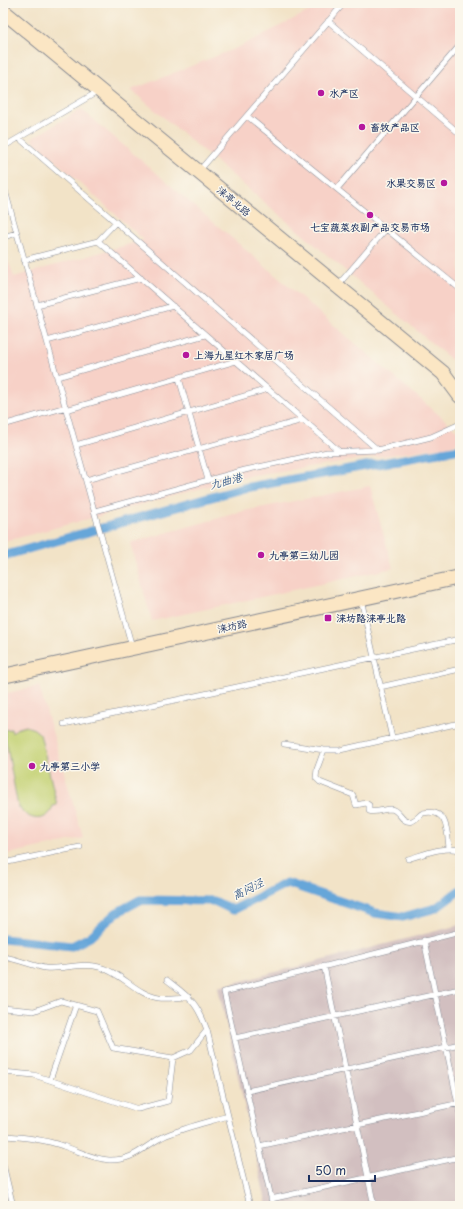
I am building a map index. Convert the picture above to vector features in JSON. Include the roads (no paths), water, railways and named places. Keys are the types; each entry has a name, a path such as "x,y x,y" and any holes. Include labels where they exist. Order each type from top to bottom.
{"street":[{"name":"涞亭北路","path":"3,11 443,373 460,396"},
{"name":"涞坊路","path":"3,676 460,577"}],"lane":[{"path":"199,172 344,3"},
{"path":"328,21 460,134"},
{"path":"337,190 460,45"},
{"path":"3,147 100,91"},
{"path":"247,116 460,290"},
{"path":"19,138 378,450"},
{"path":"3,187 132,648"},
{"path":"24,260 98,241 116,222"},
{"path":"338,286 386,229"},
{"path":"3,237 17,233"},
{"path":"98,241 339,451"},
{"path":"37,305 141,278"},
{"path":"47,341 173,306"},
{"path":"57,377 205,335"},
{"path":"3,425 179,378 236,361"},
{"path":"179,378 208,480"},
{"path":"76,445 268,389"},
{"path":"86,480 303,420"},
{"path":"95,513 208,480 327,452 378,450 431,436 460,424"},
{"path":"361,598 392,738"},
{"path":"64,724 460,639"},
{"path":"380,687 460,669"},
{"path":"284,744 300,745 324,750 340,750 460,723"},
{"path":"324,750 317,769 316,778 320,782 353,795 356,805 366,803 369,805 369,811 392,809 397,811 404,820 409,821 414,820 423,813 436,814 443,818 447,826 448,848"},
{"path":"3,863 80,847"},
{"path":"408,859 448,848 460,850"},
{"path":"273,1206 224,992 460,932"},
{"path":"424,940 459,1103 460,1114"},
{"path":"3,957 45,968 64,968 81,965 98,966 116,973 139,990 158,998 189,997"},
{"path":"324,966 374,1206"},
{"path":"167,980 189,997 200,1010 207,1030 250,1206"},
{"path":"235,1038 460,989"},
{"path":"3,1008 34,1011 62,1001 97,1011 113,1048 173,1058 191,1050 207,1030"},
{"path":"50,1080 76,1005"},
{"path":"247,1090 460,1044"},
{"path":"3,1072 34,1075 138,1109 168,1101 173,1058"},
{"path":"260,1146 459,1103"},
{"path":"3,1136 39,1139 63,1145 94,1159 126,1159 137,1154 152,1143 167,1135 228,1116"},
{"path":"272,1199 460,1157"},
{"path":"3,1164 13,1206"}],"waterway":[{"name":"九曲港","path":"3,556 244,488 460,449"},
{"name":"高闷泾","path":"3,939 72,946 90,937 116,913 140,900 214,901 233,910 287,883 375,913 403,917 436,908 460,890"}],"place":[{"name":"水产区","path":"321,93"},
{"name":"畜牧产品区","path":"362,127"},
{"name":"水果交易区","path":"444,183"},
{"name":"七宝蔬菜农副产品交易市场","path":"370,215"},
{"name":"上海九星红木家居广场","path":"186,355"},
{"name":"九亭第三幼儿园","path":"261,555"},
{"name":"涞坊路涞亭北路","path":"328,618"},
{"name":"九亭第三小学","path":"32,766"}]}
